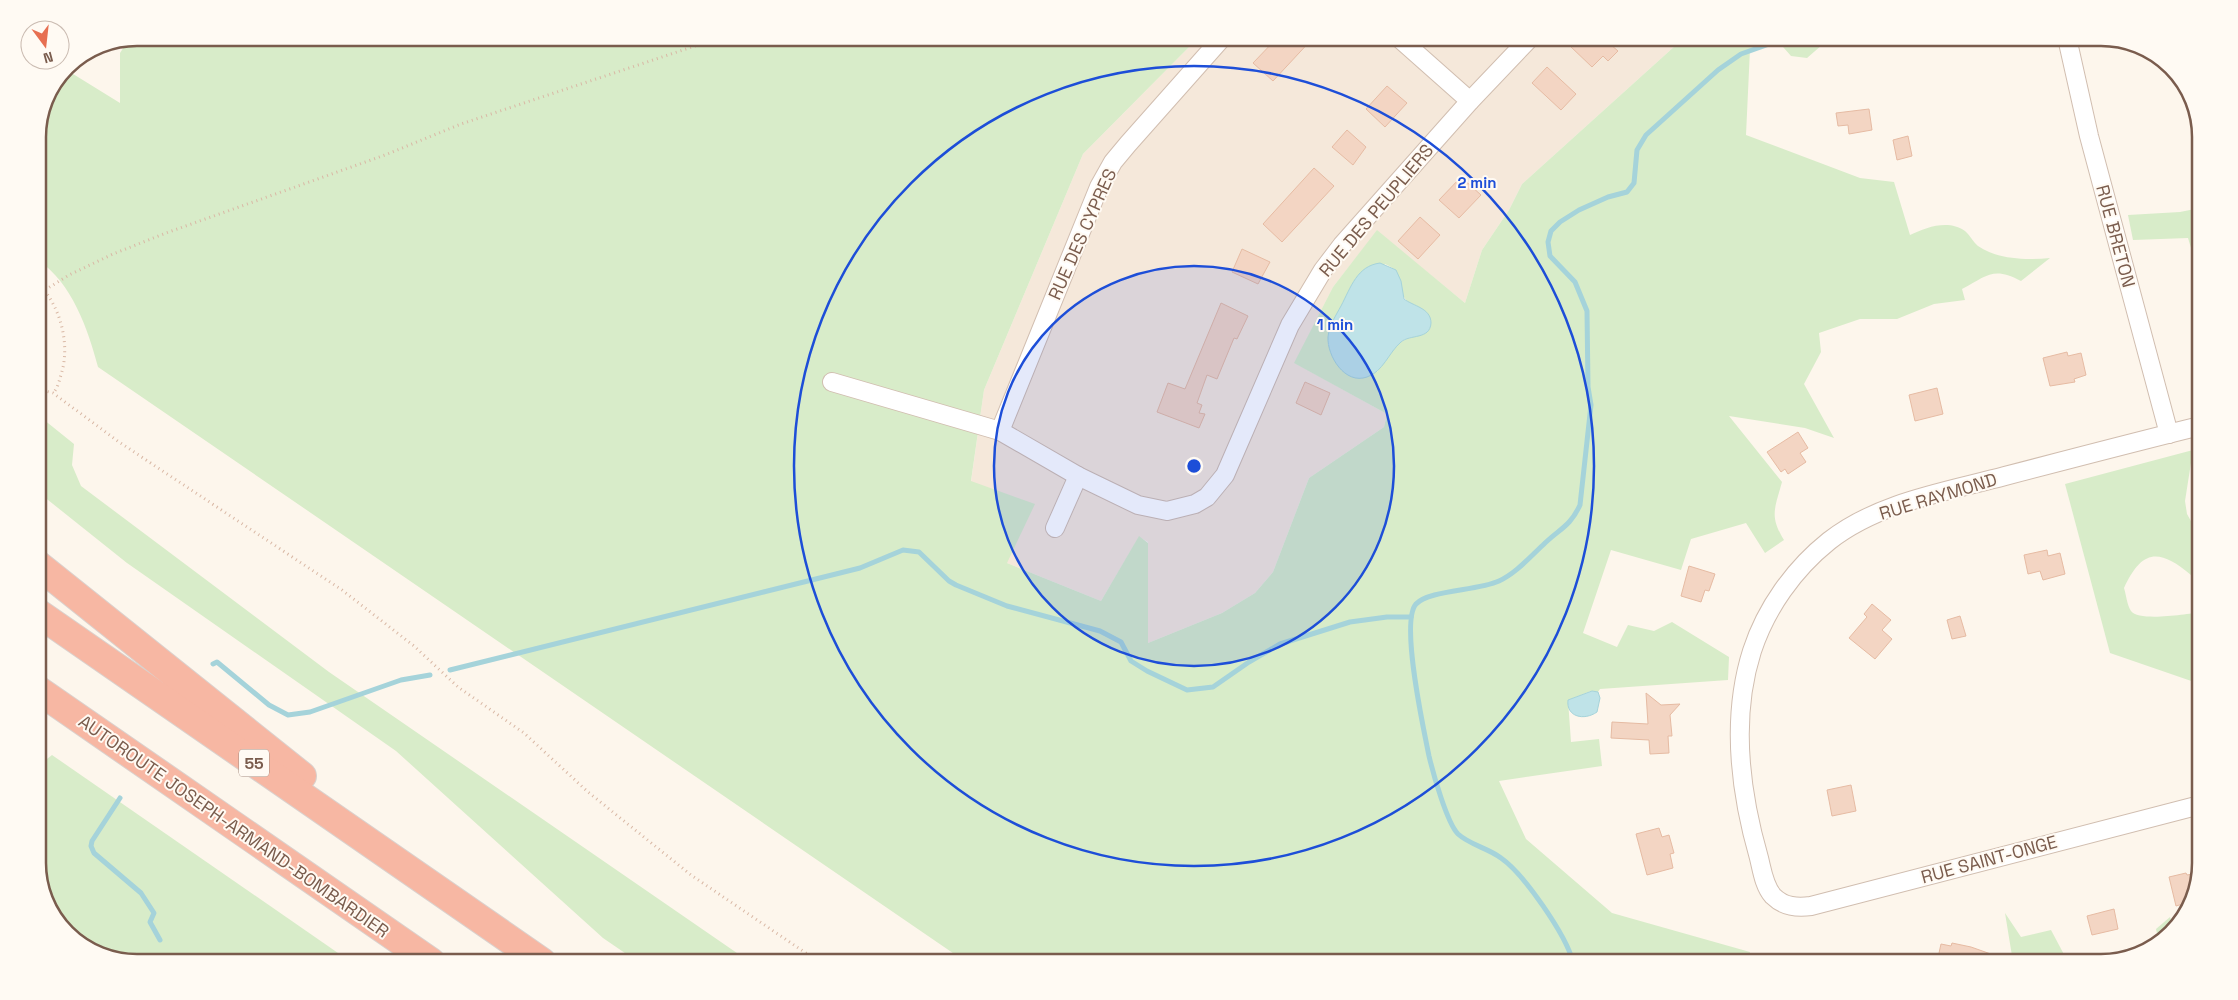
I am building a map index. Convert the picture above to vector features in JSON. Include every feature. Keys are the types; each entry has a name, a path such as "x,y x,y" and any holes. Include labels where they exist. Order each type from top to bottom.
{"highway":[{"path":"46,571 470,913"},
{"name":"55","path":"46,619 530,954"},
{"name":"AUTOROUTE JOSEPH-ARMAND-BOMBARDIER","path":"46,696 419,954"},
{"path":"46,710 147,766"}],"street":[{"name":"RUE DES CYPRES","path":"1000,431 1099,186 1113,162 1215,46"},
{"path":"1407,46 1470,101"},
{"name":"RUE DES PEUPLIERS","path":"1078,476 1138,505 1153,509 1181,509 1207,497 1225,474 1290,325 1323,270 1342,245 1470,101 1522,46"},
{"name":"RUE BRETON","path":"2069,46 2089,136 2169,434"},
{"path":"832,382 1000,431 1078,476 1054,528"},
{"name":"RUE RAYMOND","path":"1778,900 1768,889 1754,843 1744,786 1740,729 1745,675 1752,650 1776,601 1792,579 1830,541 1852,526 1893,507 2192,428"},
{"name":"RUE SAINT-ONGE","path":"1778,900 1791,906 1811,906 2192,807"}],"path":[{"path":"46,289 69,275 113,254 166,233 385,155 462,124 695,46"},
{"path":"46,292 59,318 66,353 64,366 56,390 53,393"},
{"path":"46,391 53,393 119,442 348,595 414,646 458,688 524,733 588,792 691,875 808,954"}],"shaded area":[{"path":"1190,46 1675,46 1522,184 1509,210 1482,250 1465,303 1377,231 1333,287 1295,363 1387,414 1384,427 1309,478 1273,572 1255,593 1222,613 1148,643 1148,542 1139,537 1101,601 1007,563 971,482 984,390 1083,154"}],"green space":[{"path":"137,46 1190,46 1083,154 984,390 971,481 1035,504 1007,563 1101,601 1139,536 1148,543 1148,643 1222,613 1255,593 1273,572 1309,478 1384,427 1387,414 1294,363 1333,287 1377,230 1465,303 1482,250 1509,210 1522,184 1675,46 1759,46 1750,49 1746,135 1860,178 1894,182 1910,235 1938,225 1952,225 1965,231 1978,246 1994,254 2022,259 2050,258 2021,281 2003,274 1990,274 1962,289 1965,300 1934,304 1897,319 1860,319 1819,333 1821,352 1804,384 1834,438 1805,428 1729,416 1782,482 1775,518 1779,532 1784,540 1765,553 1746,523 1691,539 1681,570 1611,550 1583,633 1617,647 1628,625 1654,631 1672,622 1729,657 1728,680 1600,689 1598,692 1591,691 1568,700 1571,742 1599,739 1602,766 1499,781 1526,839 1612,913 1750,952 1750,954 954,954 98,367 89,337 77,308 60,281 46,267 46,131 49,114 56,97 72,74 120,103 120,53 124,47","holes":["1385,264 1398,274 1401,292 1406,300 1431,322 1429,328 1422,334 1400,343 1377,372 1328,345 1328,335 1332,321"]},
{"path":"1782,46 1821,46 1807,58 1791,56"},
{"path":"2192,210 2192,251 2188,238 2133,240 2128,215"},
{"path":"46,421 74,444 72,465 81,486 329,672 738,954 626,954 603,938 396,751 127,563 46,498"},
{"path":"2192,450 2185,501 2187,514 2192,523 2192,575 2170,560 2152,557 2138,566 2124,588 2130,609 2136,614 2153,617 2192,613 2192,681 2110,653 2065,484"},
{"path":"52,755 339,954 131,954 114,951 92,942 69,923 56,903 48,881 46,869 46,760"},
{"path":"2005,913 2021,937 2051,930 2064,954 2012,954"},
{"path":"2170,917 2171,920 2157,934 2156,929"}],"water":[{"path":"1380,263 1396,270 1401,281 1404,299 1428,314 1431,323 1430,328 1423,334 1401,342 1382,366 1373,374 1367,377 1351,377 1334,360 1328,345 1329,333 1333,321 1356,278 1366,268"},
{"path":"1592,691 1598,692 1600,698 1597,712 1582,717 1573,714 1568,706 1568,700"}],"building":[{"path":"1269,46 1306,46 1273,81 1253,63"},
{"path":"1570,46 1612,46 1618,51 1608,61 1603,56 1592,67"},
{"path":"1547,67 1576,94 1561,110 1532,83"},
{"path":"1387,86 1407,103 1385,127 1366,109"},
{"path":"1869,109 1872,130 1849,134 1848,125 1838,126 1836,113"},
{"path":"1347,130 1366,147 1353,165 1332,147"},
{"path":"1908,136 1912,156 1897,160 1893,140"},
{"path":"1314,168 1334,186 1282,242 1263,224"},
{"path":"1461,177 1481,195 1459,218 1439,200"},
{"path":"1420,217 1440,235 1418,259 1398,241"},
{"path":"1242,249 1270,262 1258,284 1232,272"},
{"path":"1221,303 1248,316 1237,339 1234,338 1217,379 1207,375 1197,403 1202,405 1199,413 1205,414 1199,428 1157,412 1168,383 1185,389"},
{"path":"2067,352 2068,356 2081,353 2086,375 2074,379 2075,382 2050,386 2043,358"},
{"path":"1305,382 1330,393 1321,415 1296,403"},
{"path":"1937,388 1943,414 1915,421 1909,395"},
{"path":"1798,432 1808,448 1800,453 1806,462 1788,474 1785,469 1781,472 1767,452"},
{"path":"2047,550 2048,556 2060,553 2065,574 2043,580 2040,571 2028,574 2024,555"},
{"path":"1689,566 1715,574 1709,591 1705,590 1701,602 1681,596"},
{"path":"1872,604 1891,620 1882,630 1892,639 1875,659 1849,638 1867,617 1864,614"},
{"path":"1960,616 1966,636 1952,639 1947,620"},
{"path":"1646,693 1661,705 1680,704 1670,715 1672,736 1668,736 1669,753 1650,754 1649,740 1611,738 1612,722 1648,724"},
{"path":"1851,785 1856,811 1832,816 1827,790"},
{"path":"1659,828 1662,837 1669,835 1674,853 1670,854 1673,868 1647,875 1636,834"},
{"path":"2186,873 2187,875 2191,874 2182,904 2176,906 2169,877"},
{"path":"2114,909 2118,929 2092,935 2087,916"},
{"path":"1952,943 1991,954 1939,954 1941,944 1951,946"}],"waterway":[{"path":"1570,954 1553,921 1521,877 1501,858 1458,834 1449,820 1429,756 1423,724 1412,653 1412,615 1416,604 1422,599 1442,593 1479,587 1505,578 1568,523 1576,512 1580,505 1591,405 1588,387 1587,311 1575,282 1550,256 1548,242 1551,231 1560,222 1579,210 1608,197 1627,192 1634,183 1637,150 1646,135 1718,70 1741,54 1764,46"},
{"path":"450,670 860,568 903,550 919,552 949,581 1007,606 1100,631 1121,642 1131,661 1147,671 1187,690 1213,687 1249,662 1280,644 1350,622 1387,617 1411,617"},
{"path":"213,664 217,662 269,705 288,715 310,712 401,680 430,675"},
{"path":"120,798 92,841 91,846 94,853 141,893 154,913 150,922 160,940"}]}
